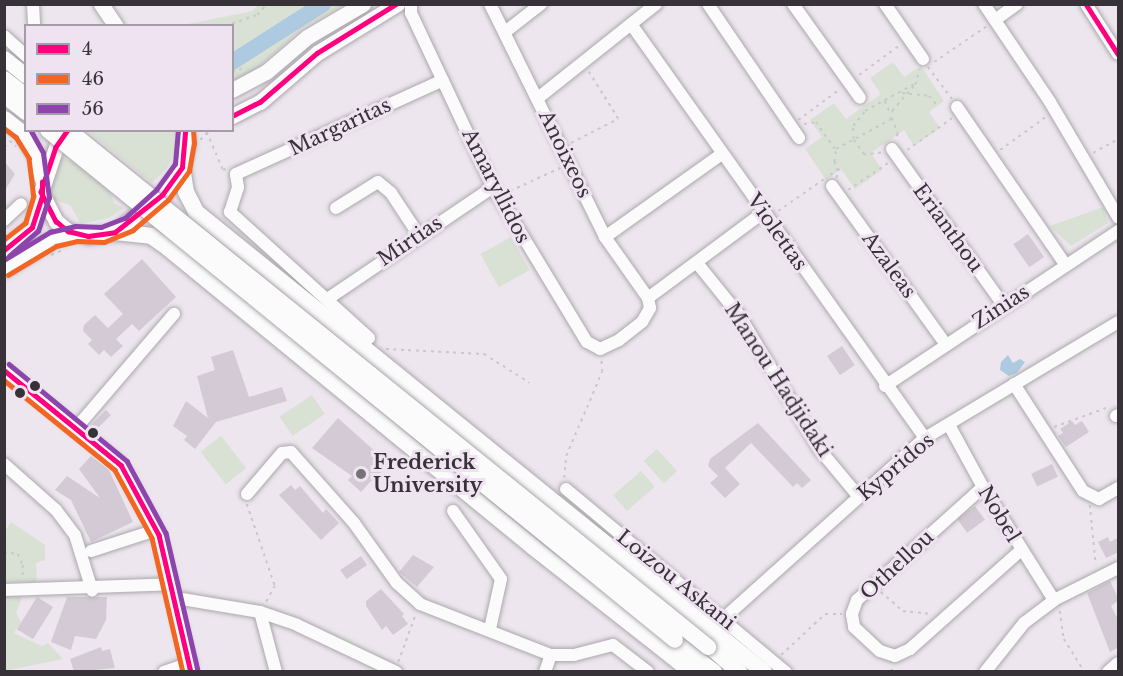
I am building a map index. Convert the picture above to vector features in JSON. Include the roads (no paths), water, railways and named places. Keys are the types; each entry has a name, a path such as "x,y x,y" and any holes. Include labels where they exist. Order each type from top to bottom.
{"highway":[{"path":"4,79 24,94"},
{"path":"4,95 24,110"},
{"path":"51,132 111,174 739,672"},
{"path":"70,132 111,174 714,672"},
{"path":"182,168 186,192 196,212 595,535 769,667"},
{"path":"115,232 143,234 168,248 533,547 692,672"},
{"path":"595,535 708,647"},
{"path":"533,547 675,640"}],"main road":[{"path":"101,4 115,24"},
{"path":"234,89 266,72 307,38 363,4"},
{"path":"234,115 260,102 317,53 404,6"},
{"path":"4,58 24,74"},
{"path":"4,118 22,132 36,155 42,179 42,197 32,227 4,250"},
{"path":"42,179 67,132"},
{"path":"42,197 56,221 76,233 88,236 115,232 162,195 182,168 194,134"},
{"path":"4,269 53,239 76,233"}],"street":[{"path":"33,4 34,24"},
{"name":"Anoixeos","path":"490,4 563,147 605,237 648,298"},
{"path":"505,32 541,4"},
{"path":"538,98 656,4"},
{"path":"708,4 796,134"},
{"path":"793,4 860,98"},
{"path":"885,4 925,62"},
{"path":"984,4 1052,106 1119,217"},
{"path":"995,20 1017,4"},
{"name":"Amaryllidos","path":"404,6 443,80 495,192 587,342 600,349 642,322 650,308 648,298"},
{"path":"1090,6 1119,54"},
{"name":"Violettas","path":"631,24 885,386 925,438"},
{"path":"4,36 24,54"},
{"name":"Margaritas","path":"329,298 230,212 238,187 239,173 443,80"},
{"path":"957,107 1065,264"},
{"name":"Erianthou","path":"892,149 1004,306"},
{"path":"605,237 722,154"},
{"path":"336,208 378,182 391,194 418,234"},
{"name":"Azaleas","path":"832,186 945,344"},
{"name":"Mirtias","path":"329,298 418,234 495,192"},
{"path":"4,220 21,204"},
{"path":"648,298 766,215"},
{"name":"Zinias","path":"885,386 1065,264 1119,231"},
{"name":"Manou Hadjidaki","path":"697,263 739,315 820,450 859,497"},
{"path":"329,298 369,338"},
{"path":"77,427 174,314"},
{"name":"Kypridos","path":"723,619 925,438 1119,322"},
{"path":"4,370 121,465 156,530 176,598 191,668 164,672"},
{"path":"1014,384 1092,498 1099,499 1119,488"},
{"name":"Nobel","path":"949,425 983,488 1021,550 1056,599"},
{"path":"247,494 282,453 291,452 354,522 397,583 420,604 551,655 574,656 613,645 648,672"},
{"path":"7,471 56,510 75,535 92,590"},
{"name":"Othellou","path":"983,488 857,600 852,614 854,627 880,651 896,656 910,649 1021,550"},
{"name":"Loizou Askani","path":"566,489 723,619 769,667 786,672"},
{"path":"453,511 501,579 489,629"},
{"path":"91,551 156,530"},
{"path":"985,672 1024,624 1056,599 1119,568"},
{"path":"4,590 92,590 172,584"},
{"path":"176,598 260,612 297,625 373,667 395,671"},
{"path":"260,612 276,672"},
{"path":"545,672 551,655"},
{"path":"1108,672 1119,663"}],"water":[{"path":"1008,355 1013,363 1020,359 1025,362 1017,373 1009,376 1000,370 1001,362"}],"waterway":[{"path":"234,61 323,4"}],"place":[{"name":"Frederick University","path":"361,474"}]}
